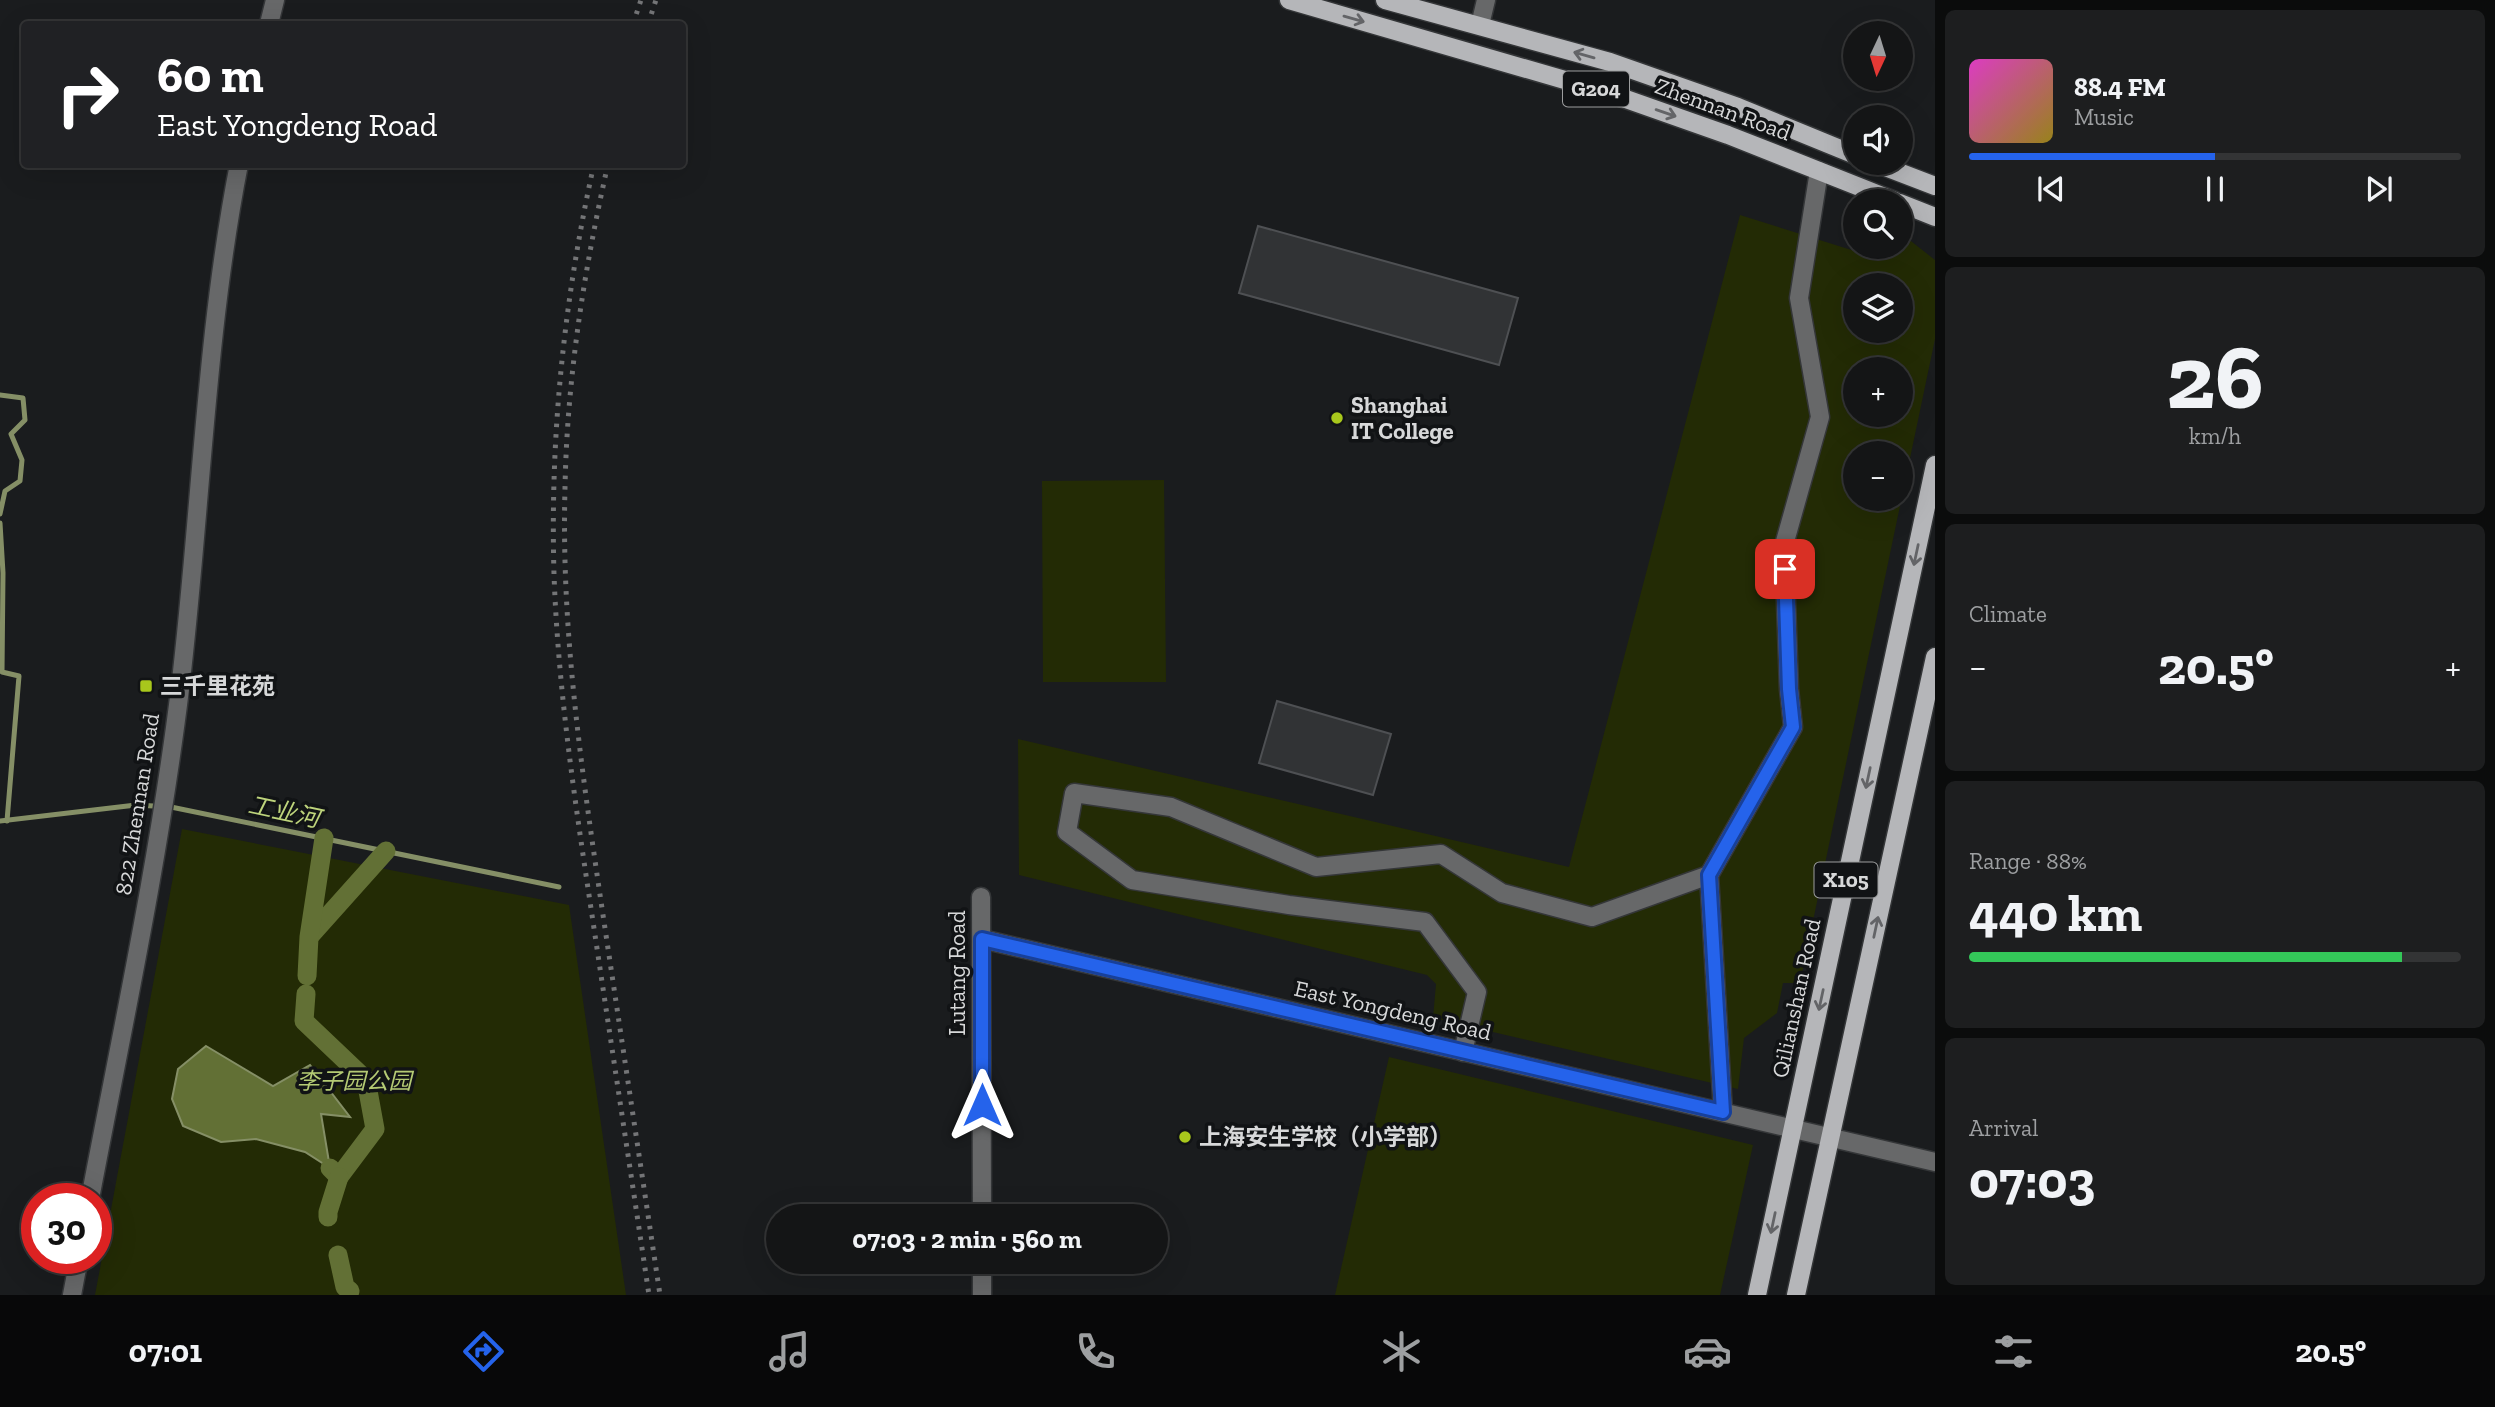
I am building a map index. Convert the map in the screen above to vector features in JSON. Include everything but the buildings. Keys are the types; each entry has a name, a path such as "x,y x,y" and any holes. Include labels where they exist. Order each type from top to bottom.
{"main road":[{"name":"Zhennan Road","path":"1289,0 1606,92 1728,135 1865,189"},
{"name":"Zhennan Road","path":"1385,0 1610,62 1738,107 1843,150"},
{"path":"1906,175 1935,186"},
{"path":"1913,208 1935,217"},
{"name":"Qilianshan Road","path":"1757,1295 1935,465"},
{"name":"X105","path":"1796,1295 1935,657"}],"street":[{"path":"270,21 275,0"},
{"path":"1480,25 1486,0"},
{"name":"822 Zhennan Road","path":"93,1183 166,787 190,607 211,361 225,243 238,168"},
{"path":"1723,1112 1709,875 1793,727 1789,689 1784,545 1820,417 1799,298 1819,171"},
{"path":"1463,1052 1476,992 1425,922 1289,905 1132,880 1067,832 1074,793 1171,807 1316,867 1441,854 1502,893 1592,917 1709,875"},
{"name":"Lutang Road","path":"982,897 982,1204"},
{"name":"East Yongdeng Road","path":"982,939 1935,1161"},
{"path":"72,1295 76,1274"},
{"path":"982,1274 982,1295"}],"green space":[{"path":"1740,215 1843,247 1843,259 1913,259 1913,243 1935,260 1935,339 1913,444 1913,441 1843,441 1843,511 1899,511 1800,983 1783,983 1777,1013 1744,1038 1738,1089 1433,1018 1436,984 1427,975 1019,875 1018,739 1569,867"},
{"path":"1164,480 1166,682 1043,682 1042,481"},
{"name":"李子园公园","path":"182,829 569,905 626,1295 95,1295 99,1274 112,1274 112,1204"},
{"path":"1389,1057 1753,1145 1720,1295 1335,1295"}],"shaded area":[{"path":"206,1046 273,1086 310,1065 350,1117 321,1114 330,1168 305,1152 256,1139 221,1142 183,1126 172,1099 178,1069"}],"waterway":[{"path":"0,395 23,398 25,420 11,434 22,460 20,481 5,491 0,514"},
{"path":"0,523 3,573 2,672 19,676 7,821"},
{"name":"工业河","path":"0,821 136,805 171,807 559,887"},
{"path":"307,976 309,937 324,838"},
{"path":"310,936 386,851"},
{"path":"306,994 304,1021 366,1080 375,1129 339,1177 330,1168"},
{"path":"328,1217 339,1177"},
{"path":"338,1255 345,1287 350,1291"}],"railway":[{"path":"634,21 641,0"},
{"path":"649,21 656,0"},
{"path":"593,168 575,266 561,368 554,471 556,617 574,788 649,1295"},
{"path":"607,168 584,284 569,406 565,488 566,596 588,809 660,1295"}],"place":[{"name":"Shanghai IT College","path":"1337,418"},
{"name":"三千里花苑","path":"146,686"},
{"name":"上海安生学校（小学部）","path":"1185,1137"}],"route":[{"path":"982,1105 982,939 1723,1112 1709,875 1793,727 1785,569"}]}
